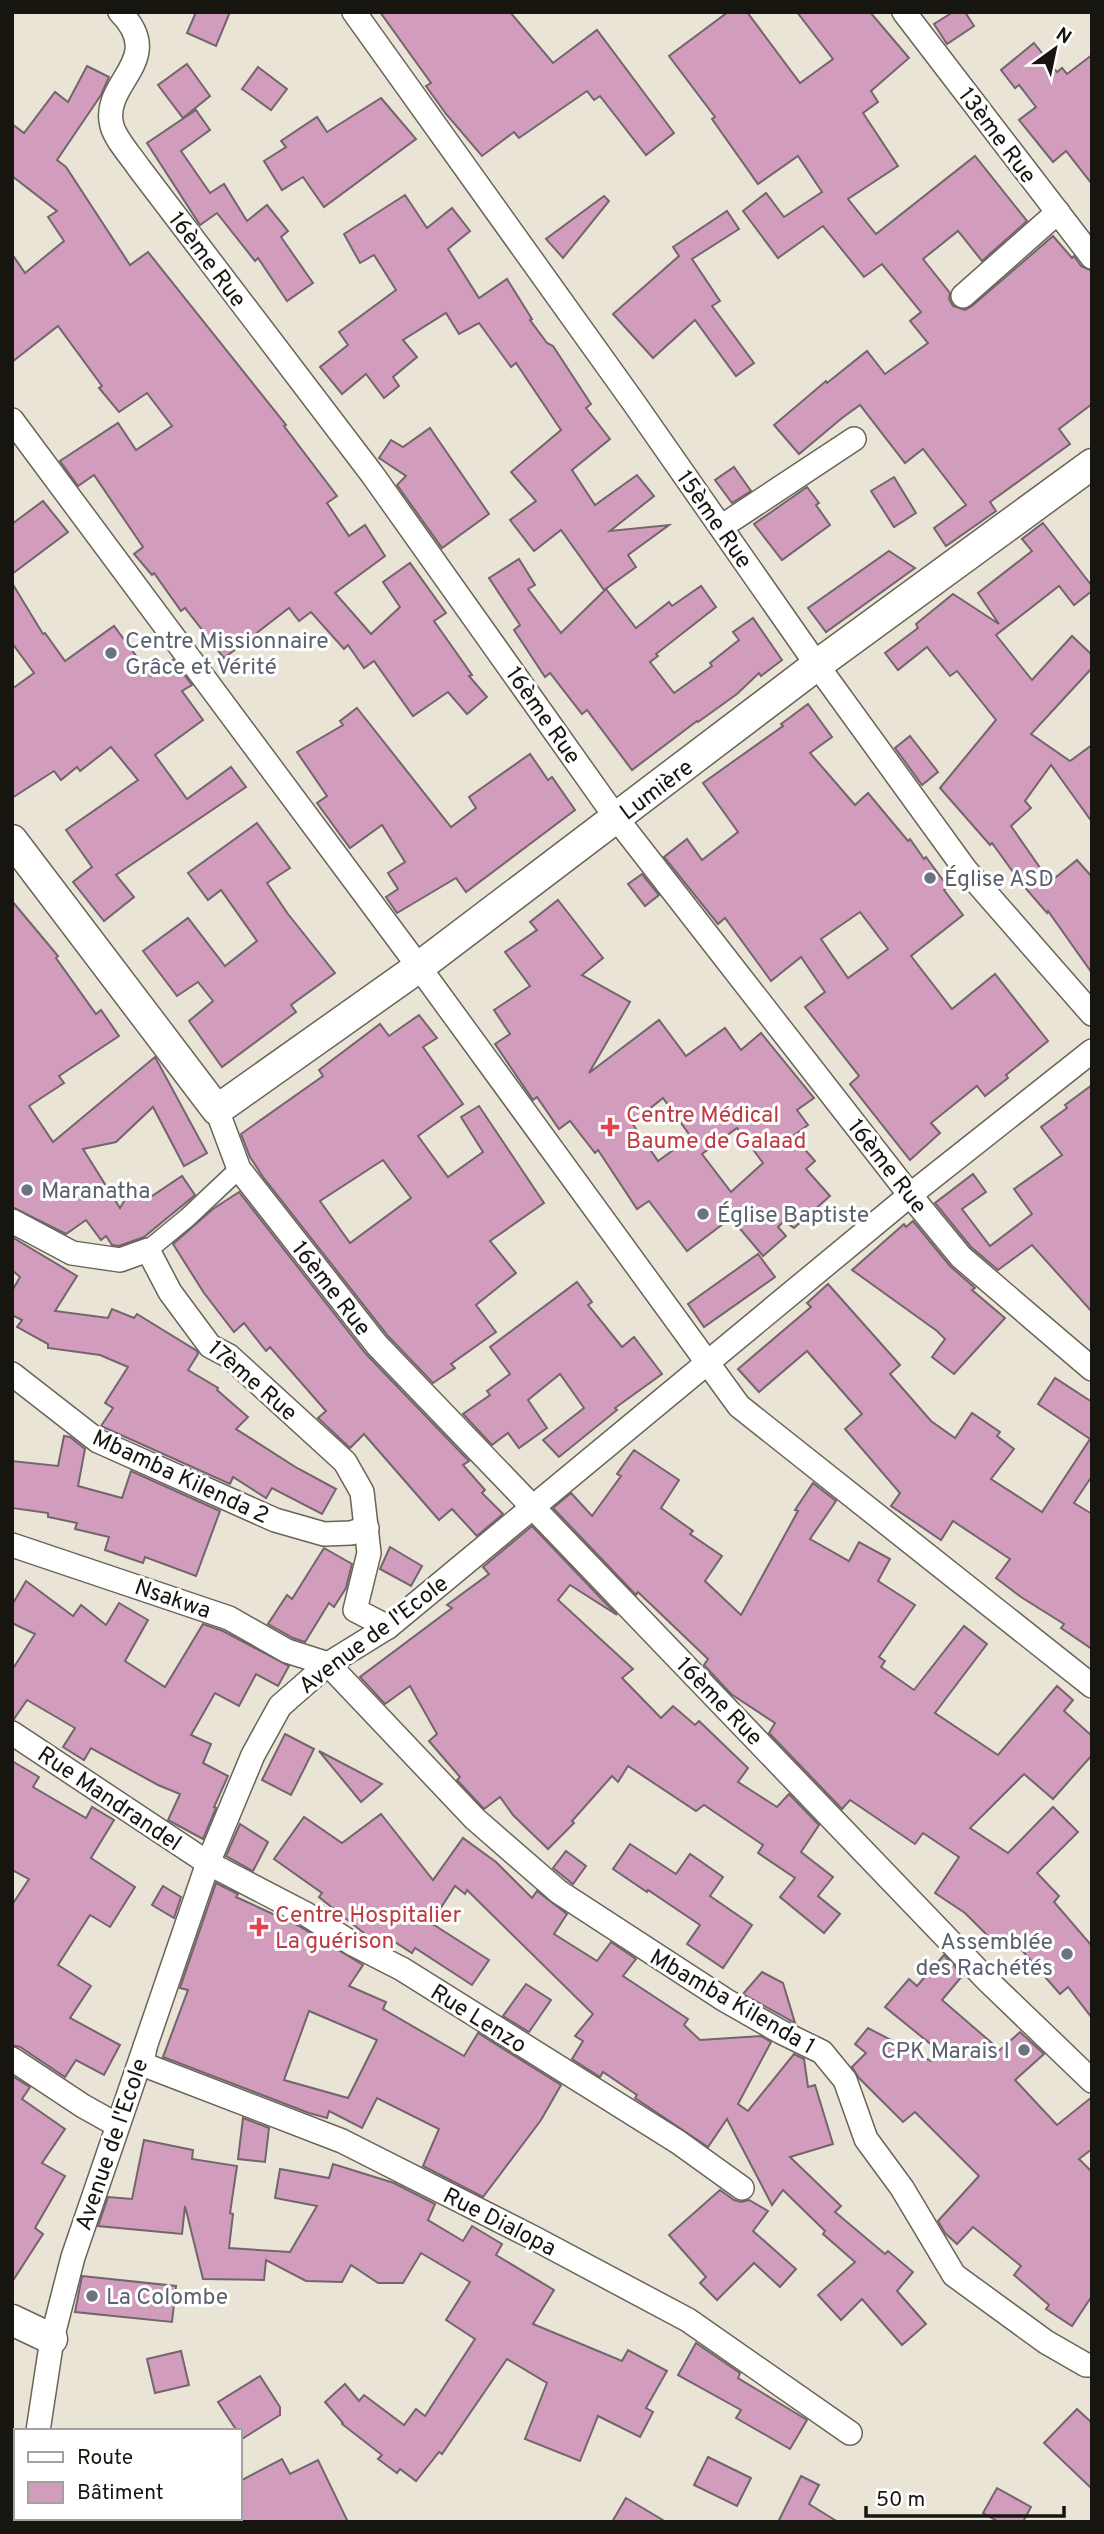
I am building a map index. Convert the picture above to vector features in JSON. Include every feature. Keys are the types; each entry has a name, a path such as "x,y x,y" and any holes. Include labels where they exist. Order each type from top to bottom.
{"street":[{"name":"16ème Rue","path":"120,12 137,37 137,56 111,110 112,127 147,179 372,474 617,819 910,1195 961,1257 1092,1369"},
{"name":"15ème Rue","path":"354,12 965,869 1092,1014"},
{"name":"13ème Rue","path":"904,12 1092,257"},
{"path":"963,296 1058,212"},
{"path":"12,419 419,967 739,1406 1092,1686"},
{"path":"721,527 854,439"},
{"name":"Lumière","path":"217,1110 419,967 817,665 1092,464"},
{"name":"16ème Rue","path":"12,840 217,1110 239,1169 377,1345 988,1981 1092,2081"},
{"name":"Avenue de l'Ecole","path":"38,2429 52,2339 73,2257 117,2125 208,1863 253,1755 280,1706 328,1664 388,1628 910,1195 1092,1051"},
{"path":"12,1221 72,1253 120,1260 148,1250 239,1169"},
{"name":"17ème Rue","path":"148,1250 170,1292 210,1346 229,1356 345,1462 362,1492 369,1553 355,1610 388,1628"},
{"name":"Mbamba Kilenda 2","path":"12,1374 98,1441 275,1520 324,1534 351,1533 367,1528"},
{"name":"Nsakwa","path":"12,1545 229,1618 287,1651 328,1664"},
{"name":"Mbamba Kilenda 1","path":"328,1664 475,1819 559,1892 725,2000 822,2052 845,2080 866,2139 902,2188 954,2275 1046,2342 1086,2365 1092,2365"},
{"name":"Rue Mandrandel","path":"12,1733 208,1863"},
{"name":"Rue Lenzo","path":"208,1863 306,1914 354,1944 402,1969 678,2142 741,2188"},
{"name":"Rue Dialopa","path":"145,2047 142,2064 342,2141 688,2320 850,2433"},
{"path":"12,2059 117,2125"},
{"path":"12,2320 52,2339"}],"building":[{"path":"196,12 230,12 216,46 187,33"},
{"path":"380,12 510,12 553,63 597,30 674,133 646,155 600,96 594,100 587,91 519,138 514,132 482,156 426,86 431,83"},
{"path":"728,12 747,12 800,83 833,59 797,12 870,12 909,58 871,91 878,102 863,113 898,166 848,199 876,234 975,156 1027,221 982,261 958,231 923,259 950,293 949,299 953,306 965,310 972,306 1053,236 1072,258 1074,256 1081,266 1092,271 1092,404 1059,429 1070,444 990,502 996,511 946,546 934,528 966,505 923,449 905,463 860,405 799,454 774,425 867,351 885,374 928,343 910,321 921,312 882,264 864,277 823,226 778,258 743,211 766,193 784,217 822,192 798,156 758,184 712,119 715,117 669,56"},
{"path":"953,12 965,12 974,26 947,44 934,24"},
{"path":"1034,43 1057,72 1062,68 1067,74 1092,55 1092,184 1066,151 1053,162 1019,120 1036,107 1019,85 1015,88 1001,70"},
{"path":"187,64 210,96 183,118 158,85"},
{"path":"87,66 109,77 101,95 57,160 66,167 130,265 148,252 286,425 284,426 337,496 327,503 349,536 365,525 385,556 335,593 371,634 400,607 383,582 410,563 446,613 434,621 472,675 469,676 487,697 467,714 448,692 413,716 374,661 364,668 348,645 344,649 311,612 299,621 289,608 224,658 185,608 181,611 154,573 152,575 134,554 143,547 94,475 78,486 60,461 118,423 136,450 172,426 147,393 119,412 99,388 102,386 58,326 12,362 12,254 25,273 64,241 48,217 57,211 12,176 12,124 24,133 55,92 68,102"},
{"path":"258,67 287,89 271,110 242,89"},
{"path":"381,98 416,139 324,207 303,177 282,190 264,161 286,147 281,141 317,117 327,132"},
{"path":"196,110 210,130 181,151 210,193 224,184 247,221 267,205 288,231 281,237 313,283 287,301 258,258 255,261 217,213 200,225 147,143"},
{"path":"405,195 427,228 452,208 470,231 448,249 479,298 507,279 532,319 530,320 547,343 553,346 591,404 586,408 610,439 572,470 595,505 637,475 654,496 610,531 669,525 628,555 636,567 604,590 561,530 534,551 510,520 536,501 511,472 561,430 516,363 511,367 479,323 459,334 446,313 403,340 417,357 393,377 399,386 384,398 366,374 342,394 320,367 348,345 339,332 396,290 374,255 360,263 344,234"},
{"path":"604,196 609,201 563,258 546,239"},
{"path":"727,211 739,229 692,259 720,301 712,306 754,363 736,376 695,320 653,358 613,314 679,256 673,247"},
{"path":"430,428 489,514 442,548 397,485 406,476 379,458 391,440 403,447"},
{"path":"734,467 751,491 732,503 715,480"},
{"path":"894,477 916,513 894,527 871,491"},
{"path":"807,487 830,525 782,560 754,524"},
{"path":"43,501 68,532 12,574 12,524"},
{"path":"1043,523 1092,586 1092,591 1074,605 1059,586 996,635 1032,680 1072,636 1092,655 1092,668 1031,734 1070,761 1092,745 1092,822 1051,765 1025,801 1031,808 1011,826 1050,882 1077,860 1092,877 1092,973 1048,911 1047,913 1021,883 992,843 990,845 940,788 996,720 957,671 950,676 927,647 898,670 885,653 918,628 916,624 953,594 999,624 978,593 1032,551 1022,539"},
{"path":"889,551 915,568 826,632 808,608"},
{"path":"519,559 535,585 528,589 561,633 606,589 636,628 669,602 672,606 701,586 716,607 656,654 658,656 650,662 674,693 712,666 710,663 739,640 733,632 753,618 782,660 761,676 759,673 737,694 632,770 587,710 582,714 550,673 545,677 514,630 520,625 489,578"},
{"path":"12,583 43,634 45,633 65,661 114,626 151,676 173,660 192,685 182,691 203,720 155,755 187,799 231,767 246,787 116,875 134,897 104,921 73,882 92,867 66,830 138,780 111,747 80,771 77,767 61,780 54,771 12,798 12,689 34,673 12,643"},
{"path":"808,704 832,737 810,753 855,805 868,793 908,841 910,839 924,859 926,857 948,887 944,890 963,915 911,956 952,1009 995,974 1048,1041 985,1096 977,1086 931,1123 940,1133 910,1160 850,1084 859,1076 805,1007 825,992 801,957 771,981 725,918 718,924 664,857 687,839 702,860 738,832 703,783 783,726 781,724","holes":["860,912 888,949 848,978 821,939"]},
{"path":"357,708 451,827 476,808 469,797 530,754 548,780 552,777 575,810 466,892 456,878 397,913 386,897 398,889 388,873 405,862 382,825 350,848 317,803 327,796 297,752 343,725 340,721"},
{"path":"910,736 938,772 922,785 895,748"},
{"path":"257,823 290,868 267,883 335,973 291,1005 296,1012 222,1067 189,1021 213,1001 198,982 177,996 143,951 188,918 225,966 257,941 221,890 208,900 188,873"},
{"path":"642,874 659,895 645,906 628,884"},
{"path":"558,900 603,958 582,975 630,1002 589,1073 659,1020 686,1056 725,1028 741,1050 761,1033 814,1098 797,1110 808,1125 793,1136 815,1161 806,1169 830,1196 794,1228 784,1221 778,1227 786,1236 763,1256 731,1218 687,1251 649,1201 637,1209 598,1150 595,1153 570,1121 559,1129 537,1097 533,1100 495,1044 510,1034 494,1010 530,986 505,952 537,930 530,922","holes":["663,1098 691,1137 658,1161 632,1123","737,1128 763,1163 731,1192 702,1154"]},
{"path":"12,901 58,956 56,958 96,1014 101,1010 119,1036 59,1076 64,1083 29,1106 53,1142 155,1057 207,1153 184,1166 153,1107 116,1142 83,1149 120,1208 130,1191 146,1200 182,1176 195,1195 144,1237 119,1246 112,1245 106,1236 101,1240 86,1220 66,1234 12,1207"},
{"path":"419,1015 437,1038 423,1047 463,1104 418,1136 448,1177 483,1152 461,1117 479,1106 544,1203 490,1241 516,1273 476,1305 496,1332 451,1364 455,1368 433,1383 388,1336 263,1177 250,1157 241,1134 323,1076 319,1070 380,1024 389,1036","holes":["383,1160 411,1198 350,1243 320,1201"]},
{"path":"1092,1085 1092,1312 1032,1245 998,1270 971,1247 935,1203 973,1174 986,1192 962,1209 990,1246 1032,1214 1014,1189 1062,1155 1041,1127"},
{"path":"239,1192 366,1354 469,1461 463,1465 485,1490 482,1493 503,1514 477,1536 452,1509 439,1520 364,1434 350,1448 318,1418 326,1411 270,1347 266,1351 244,1323 234,1332 204,1293 173,1244 213,1209"},
{"path":"913,1221 950,1266 975,1288 972,1290 1005,1318 954,1374 932,1357 945,1339 852,1270 904,1224 906,1227"},
{"path":"12,1237 77,1276 55,1311 108,1318 112,1309 134,1318 137,1314 197,1351 198,1354 188,1370 218,1388 217,1390 248,1417 236,1429 336,1489 322,1514 272,1488 266,1498 233,1477 230,1484 101,1426 113,1408 105,1403 128,1367 100,1355 48,1348 48,1344 17,1327 22,1320 12,1315 12,1291 20,1277 12,1270"},
{"path":"758,1254 775,1277 704,1327 688,1304"},
{"path":"577,1282 592,1302 588,1305 622,1347 634,1337 662,1374 615,1408 617,1410 559,1457 543,1440 584,1408 560,1374 528,1400 547,1428 519,1448 508,1433 492,1445 463,1414 490,1395 487,1391 510,1374 490,1347"},
{"path":"828,1284 900,1365 890,1374 931,1421 955,1438 972,1413 1000,1432 997,1436 1014,1449 991,1479 1042,1512 1090,1439 1038,1404 1055,1378 1092,1402 1092,1476 1074,1503 1092,1514 1092,1649 1061,1628 1064,1624 996,1578 1010,1559 953,1521 941,1540 891,1506 900,1493 845,1429 862,1414 807,1351 759,1392 738,1369 811,1307 807,1303"},
{"path":"64,1436 70,1437 85,1449 78,1486 122,1498 131,1471 220,1511 196,1576 145,1557 143,1563 105,1550 109,1537 75,1529 77,1523 48,1517 48,1513 12,1508 12,1461 58,1466"},
{"path":"634,1450 679,1480 661,1508 693,1531 690,1534 722,1556 705,1581 741,1615 798,1511 795,1510 813,1483 836,1501 810,1539 849,1561 859,1542 890,1559 878,1581 915,1605 879,1657 885,1661 881,1667 914,1690 964,1626 987,1644 935,1713 998,1755 1057,1686 1073,1700 1064,1711 1092,1736 1092,1755 1053,1799 1024,1774 970,1828 1008,1853 1053,1807 1078,1832 1037,1873 1059,1896 1054,1902 1092,1946 1092,2018 1068,1987 1060,1994 1012,1939 1002,1950 965,1913 935,1893 959,1857 923,1833 915,1844 850,1800 842,1809 769,1733 775,1723 731,1694 704,1665 708,1659 638,1592 636,1595 553,1508 571,1493 592,1516 621,1476 617,1474"},
{"path":"532,1526 617,1615 570,1585 558,1600 633,1669 622,1678 661,1718 673,1706 695,1725 699,1721 748,1768 738,1782 777,1807 789,1794 819,1825 801,1852 833,1877 818,1896 840,1914 824,1933 780,1897 795,1878 758,1853 763,1845 704,1805 696,1811 628,1766 618,1782 612,1776 572,1821 574,1823 548,1849 513,1815 500,1797 484,1809 457,1780 460,1777 429,1741 437,1734 410,1686 385,1704 360,1677 452,1608 447,1605 489,1574 483,1567"},
{"path":"390,1547 422,1566 411,1586 380,1569"},
{"path":"324,1548 352,1564 346,1588 334,1607 329,1603 305,1642 268,1624 287,1595 292,1599"},
{"path":"26,1581 73,1616 81,1605 106,1625 119,1603 148,1620 125,1661 165,1687 203,1624 223,1631 289,1666 278,1686 256,1674 239,1706 215,1693 191,1735 211,1744 203,1763 228,1776 203,1839 168,1820 180,1794 158,1785 91,1748 84,1760 63,1747 75,1728 27,1700 12,1719 12,1670 35,1634 12,1623 12,1605"},
{"path":"285,1734 314,1749 291,1795 262,1780"},
{"path":"319,1751 382,1784 361,1802"},
{"path":"12,1761 39,1777 33,1787 86,1818 92,1807 114,1820 91,1858 135,1887 110,1927 90,1915 58,1965 91,1986 70,2018 120,2045 104,2075 76,2060 65,2077 20,2047 12,2045 12,1905 29,1879 12,1870"},
{"path":"381,1814 433,1880 463,1838 496,1862 532,1898 537,1891 567,1914 554,1934 597,1961 611,1942 636,1959 623,1976 688,2019 684,2025 700,2040 761,2036 771,2042 738,2104 748,2111 794,2054 804,2059 808,2087 815,2085 833,2144 790,2157 841,2206 835,2212 885,2254 888,2251 913,2272 897,2291 926,2324 902,2345 862,2299 841,2320 818,2295 855,2262 823,2234 825,2231 783,2190 772,2205 727,2119 708,2147 635,2098 637,2095 603,2072 600,2077 572,2059 583,2041 575,2036 593,2014 467,1890 465,1894 455,1886 431,1923 489,1960 472,1985 415,1948 412,1953 384,1935 379,1942 365,1934 319,1897 322,1893 274,1859 304,1817 342,1843"},
{"path":"240,1824 268,1842 253,1871 226,1856"},
{"path":"630,1844 676,1874 690,1854 723,1877 710,1896 752,1925 723,1968 687,1944 700,1925 613,1869"},
{"path":"566,1851 586,1866 573,1884 553,1868"},
{"path":"216,1883 238,1894 236,1897 299,1926 363,1965 349,1986 386,2002 383,2009 464,2056 478,2033 561,2085 541,2120 483,2197 423,2166 439,2129 377,2098 362,2128 329,2111 327,2118 309,2113 163,2057 188,1990 180,1988","holes":["309,2011 377,2040 348,2098 284,2080"]},
{"path":"163,1886 181,1897 174,1918 152,1905"},
{"path":"944,1955 963,1975 942,2000 1000,2050 1020,2032 1044,2054 1015,2080 1057,2125 1092,2097 1092,2149 1079,2159 1092,2172 1092,2296 1072,2326 1046,2309 1049,2305 1014,2275 1021,2266 973,2227 957,2244 945,2233 938,2221 979,2176 915,2112 903,2122 859,2078 852,2067 866,2053 855,2044 868,2028 931,2061 938,2050 885,2007 909,1979 917,1986"},
{"path":"762,1972 783,1983 795,2023 743,1994"},
{"path":"526,1984 551,2000 529,2032 503,2016"},
{"path":"12,2076 30,2087 22,2099 65,2129 42,2163 65,2176 35,2228 43,2234 12,2282"},
{"path":"243,2118 269,2128 265,2162 238,2159"},
{"path":"144,2140 193,2150 192,2159 237,2166 230,2213 233,2214 229,2248 290,2252 317,2206 275,2198 280,2169 329,2178 333,2164 394,2183 435,2204 428,2220 463,2241 472,2226 502,2244 496,2255 554,2290 533,2324 622,2361 628,2350 667,2371 646,2408 653,2412 640,2437 598,2416 580,2461 525,2439 547,2383 507,2359 442,2454 439,2452 416,2481 400,2469 397,2473 378,2459 382,2455 342,2424 325,2402 345,2384 359,2401 364,2395 404,2425 416,2409 425,2416 475,2339 446,2320 470,2282 421,2253 403,2283 378,2283 351,2265 342,2282 306,2281 266,2260 264,2280 203,2279 185,2206 182,2234 98,2226 108,2197 132,2199"},
{"path":"720,2190 734,2200 749,2200 768,2211 753,2231 796,2269 780,2287 754,2263 717,2300 700,2283 706,2277 669,2235"},
{"path":"82,2276 176,2286 172,2322 75,2312"},
{"path":"696,2343 740,2373 738,2378 807,2420 790,2449 736,2418 741,2410 678,2375"},
{"path":"181,2351 189,2385 155,2393 147,2359"},
{"path":"260,2376 280,2407 280,2415 242,2439 242,2429 236,2429 218,2402"},
{"path":"1077,2409 1092,2423 1092,2489 1044,2443"},
{"path":"708,2457 751,2478 737,2506 694,2485"},
{"path":"282,2459 290,2474 318,2460 348,2522 240,2522 242,2480"},
{"path":"801,2476 819,2485 809,2504 838,2522 778,2522"},
{"path":"997,2488 1031,2507 1023,2522 999,2522 983,2513"},
{"path":"626,2498 666,2522 612,2522"}],"place":[{"name":"Centre Missionnaire Grâce et Vérité","path":"111,653"},
{"name":"Église ASD","path":"930,878"},
{"name":"Centre Médical Baume de Galaad","path":"610,1127"},
{"name":"Maranatha","path":"27,1190"},
{"name":"Église Baptiste","path":"703,1214"},
{"name":"Centre Hospitalier La guérison","path":"259,1927"},
{"name":"Assemblée des Rachétés","path":"1067,1954"},
{"name":"CPK Marais I","path":"1024,2050"},
{"name":"La Colombe","path":"92,2296"}]}
